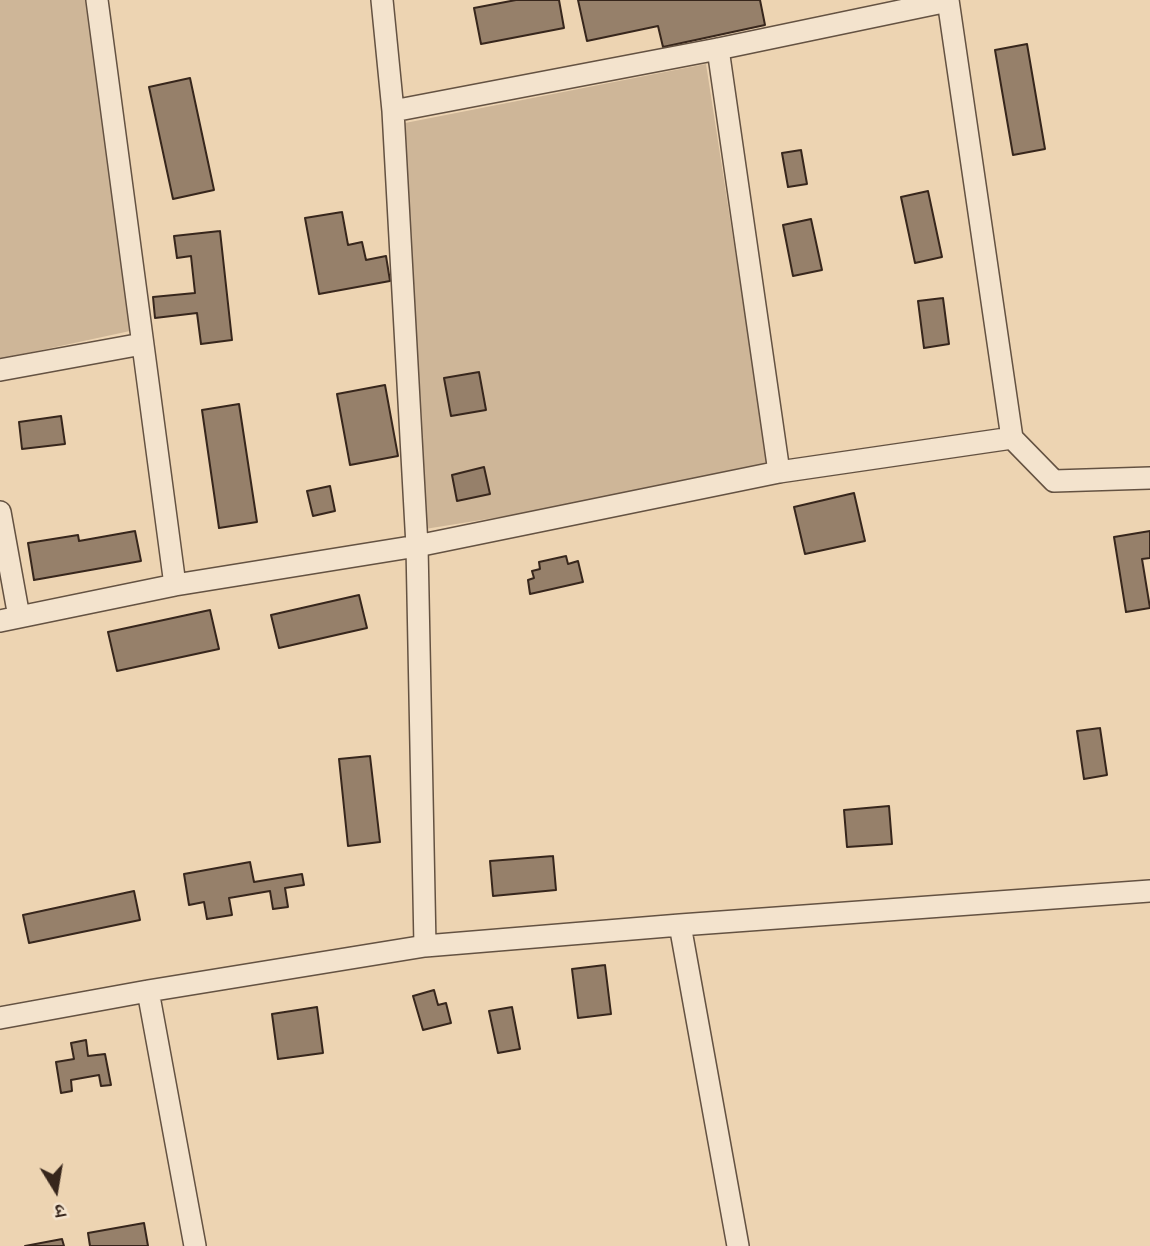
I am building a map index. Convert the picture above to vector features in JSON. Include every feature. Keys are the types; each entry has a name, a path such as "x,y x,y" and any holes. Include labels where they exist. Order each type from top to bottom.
{"street":[{"path":"97,0 175,585"},
{"path":"382,0 393,111 417,546 425,946"},
{"path":"393,111 718,49 948,1 1012,438 1054,481 1150,478"},
{"path":"718,49 779,472"},
{"path":"0,370 142,344"},
{"path":"0,512 9,619 175,585 417,546 779,472 1012,438"},
{"path":"0,1017 425,946 1150,891"},
{"path":"680,925 738,1246"},
{"path":"148,991 195,1246"}],"shaded area":[{"path":"0,0 92,0 130,331 0,359"},
{"path":"706,64 768,463 544,510 425,529 405,123"}],"building":[{"path":"516,0 559,0 564,28 481,44 474,8"},
{"path":"578,0 760,0 765,25 663,47 658,26 587,41"},
{"path":"1027,44 1045,149 1013,155 995,50"},
{"path":"190,78 214,190 173,199 149,87"},
{"path":"801,150 807,184 788,187 782,153"},
{"path":"928,191 942,257 915,263 901,197"},
{"path":"342,212 348,245 362,242 366,260 386,256 390,281 319,294 305,218"},
{"path":"811,219 822,270 793,276 783,225"},
{"path":"220,231 232,340 201,344 197,313 155,318 153,297 195,293 191,256 177,258 174,236"},
{"path":"943,298 949,344 924,348 918,301"},
{"path":"479,372 486,410 451,416 444,378"},
{"path":"385,385 398,456 350,465 337,394"},
{"path":"239,404 257,522 219,528 202,410"},
{"path":"61,416 65,444 22,449 19,422"},
{"path":"484,467 490,494 457,501 452,475"},
{"path":"330,486 335,511 313,516 307,491"},
{"path":"854,493 865,541 805,554 794,507"},
{"path":"135,531 141,561 34,580 28,543 78,535 79,541"},
{"path":"1150,531 1150,558 1142,559 1150,608 1126,612 1114,537"},
{"path":"566,556 568,564 578,561 583,582 530,594 528,580 534,578 532,571 540,569 539,562"},
{"path":"359,595 367,628 279,648 271,615"},
{"path":"210,610 219,649 117,671 108,632"},
{"path":"1100,728 1107,775 1084,779 1077,731"},
{"path":"370,756 380,842 348,846 339,759"},
{"path":"889,806 892,844 847,847 844,810"},
{"path":"553,856 556,890 493,896 490,861"},
{"path":"250,862 254,882 302,874 304,885 285,888 288,907 273,909 270,891 229,898 232,915 207,919 204,902 189,905 184,874"},
{"path":"134,891 140,920 29,943 23,915"},
{"path":"605,965 611,1014 578,1018 572,969"},
{"path":"434,990 438,1005 446,1003 451,1023 423,1030 413,996"},
{"path":"317,1007 323,1053 278,1059 272,1014"},
{"path":"512,1007 520,1049 498,1053 489,1011"},
{"path":"86,1040 88,1056 105,1054 111,1085 101,1086 99,1075 71,1080 72,1091 61,1093 56,1062 74,1059 71,1043"},
{"path":"144,1223 148,1246 90,1246 88,1233"},
{"path":"62,1239 64,1246 25,1246"}]}
